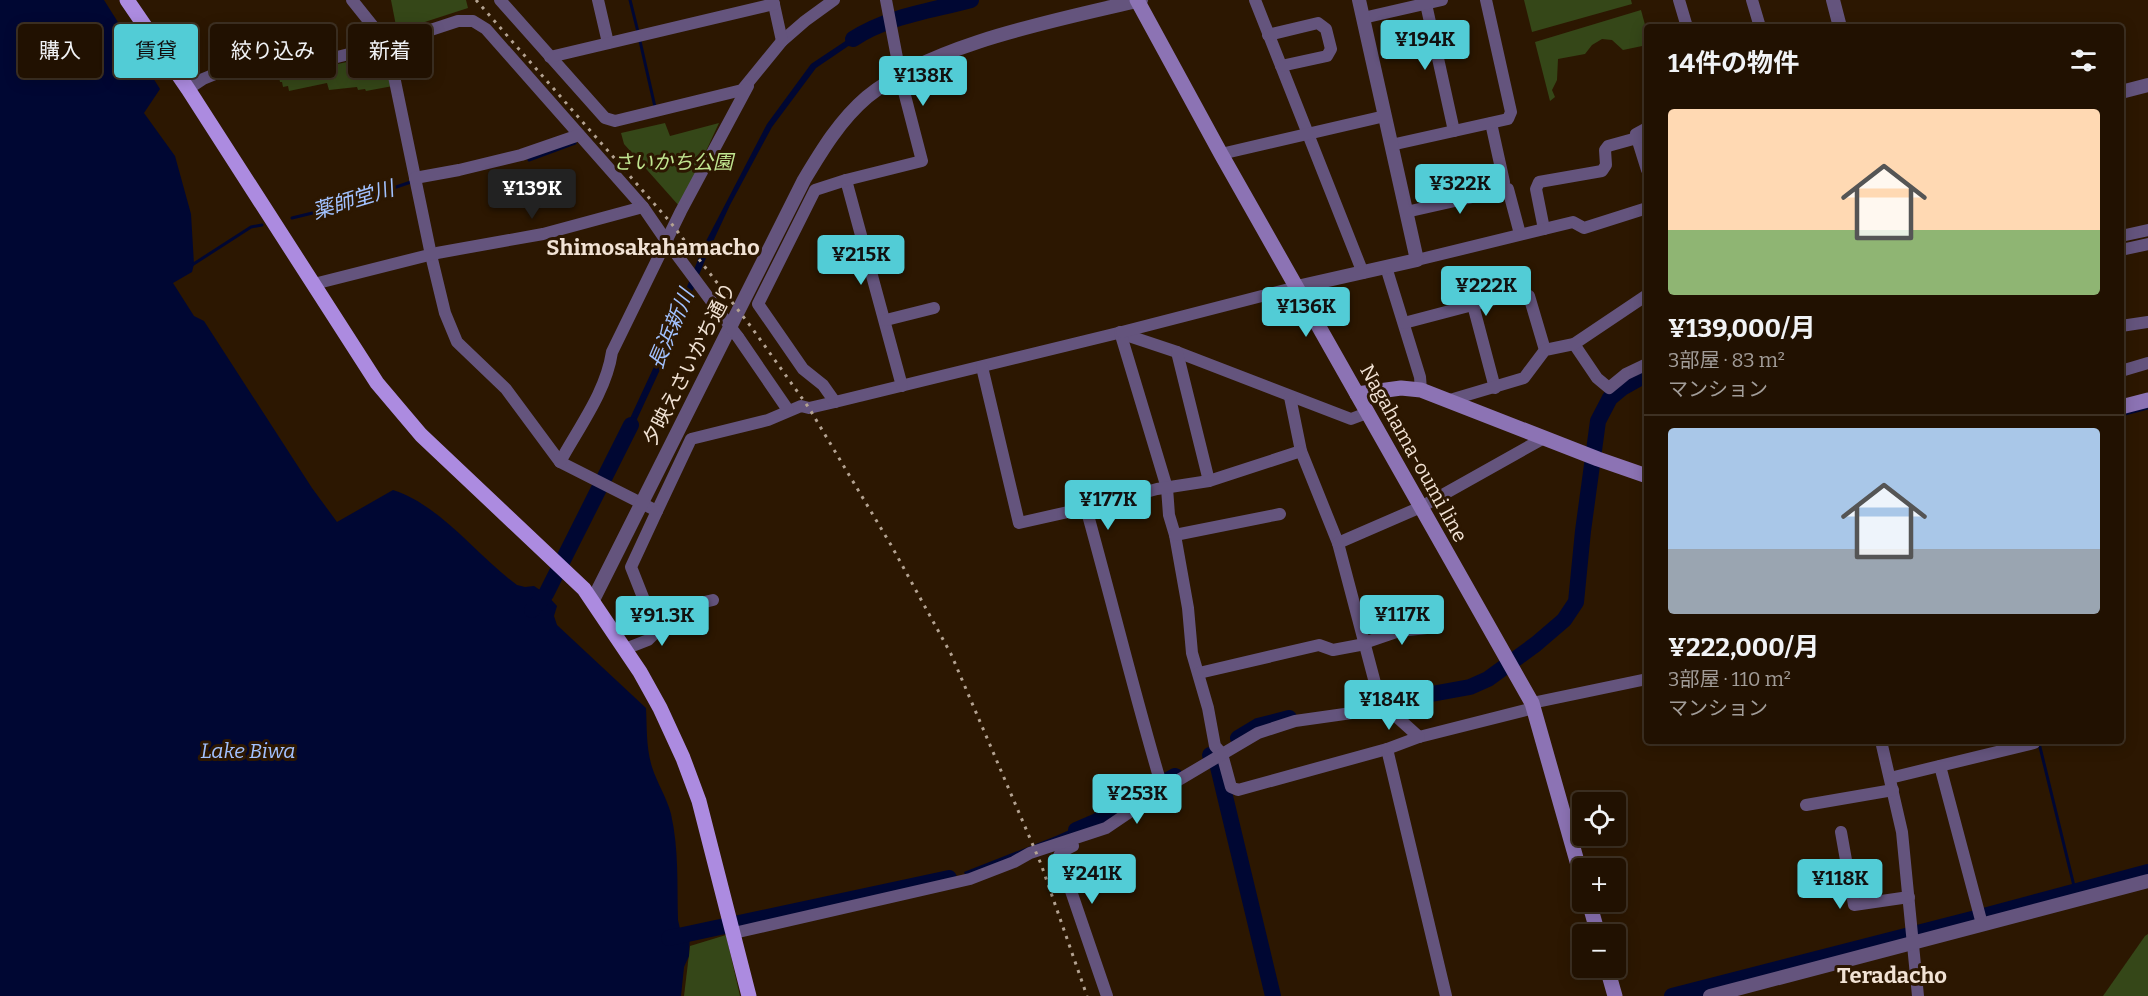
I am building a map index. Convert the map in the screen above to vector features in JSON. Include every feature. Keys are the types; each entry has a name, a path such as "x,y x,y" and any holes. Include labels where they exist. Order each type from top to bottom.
{"main road":[{"path":"127,0 188,89 377,383 421,435 588,594 625,649 660,708 683,758 699,801 749,996"},
{"name":"Nagahama-oumi line","path":"1139,0 1221,154 1533,705 1576,858"},
{"path":"1357,394 1407,388 1421,390 1644,475"},
{"path":"2124,406 2148,400"},
{"path":"1610,978 1615,996"}],"street":[{"path":"352,0 372,24"},
{"path":"500,0 605,118 612,121 737,92 749,83"},
{"path":"598,0 608,43"},
{"path":"835,402 823,385 803,369 758,304 815,190 922,161 885,0"},
{"name":"夕映えさいかち通り","path":"588,594 640,503 804,180 833,132 899,67 1004,34 1139,0"},
{"path":"1255,0 1363,273"},
{"path":"1359,0 1418,260"},
{"path":"1363,18 1442,0"},
{"path":"1391,145 1508,119 1511,112 1486,0"},
{"path":"1679,0 1686,24"},
{"path":"1752,0 1759,24"},
{"path":"1833,0 1839,24"},
{"path":"550,57 773,2 782,41"},
{"path":"562,464 609,371 612,352 681,212 749,83 782,41 829,2"},
{"path":"1426,3 1454,131"},
{"path":"432,30 458,21 473,21 486,29 643,207 738,337 788,411"},
{"path":"1268,35 1318,24 1326,29 1331,50 1327,56 1281,66"},
{"path":"188,89 220,72 287,68 348,54"},
{"path":"394,78 431,255 445,313 457,342 506,389 562,464 657,511"},
{"path":"2124,91 2148,85"},
{"path":"1221,154 1385,116"},
{"path":"1491,123 1504,182 1501,190"},
{"path":"1644,130 1636,134 1644,160"},
{"path":"415,178 521,155 579,135"},
{"path":"1544,229 1536,189 1539,182 1602,171 1606,165 1605,150 1608,146 1637,138"},
{"path":"846,180 886,320 902,386"},
{"path":"1407,212 1508,189 1520,234"},
{"path":"314,284 477,244 543,234 643,207"},
{"path":"625,649 648,640 653,635 650,615 631,567 691,439 768,420 801,406 809,408 982,367 1297,287 1481,246 1520,234 1573,222 1584,228 1644,209"},
{"path":"2124,235 2148,230"},
{"path":"2124,249 2148,244"},
{"path":"1386,267 1420,377 1421,390"},
{"path":"1404,323 1522,292 1529,296 1545,350"},
{"path":"1450,400 1524,378 1545,350 1574,344 1644,297"},
{"path":"1473,305 1495,387"},
{"path":"886,320 934,308"},
{"path":"2124,326 2147,324"},
{"path":"1121,332 1351,419 1367,413"},
{"path":"1121,332 1167,488 1169,515 1175,535 1188,608 1191,646 1217,754 1231,787 1238,790 1387,749 1419,737 1533,705 1644,680"},
{"path":"1574,344 1597,378 1609,388 1626,374 1644,365"},
{"path":"1177,352 1209,482"},
{"path":"2124,370 2148,363"},
{"path":"982,367 1019,523 1167,488 1209,482 1301,451"},
{"path":"1290,397 1301,451 1338,543 1375,683 1385,704 1419,737"},
{"path":"1338,543 1421,507 1544,438"},
{"path":"1086,508 1137,703 1162,784"},
{"path":"1175,535 1280,514"},
{"path":"650,615 713,600"},
{"path":"1199,673 1319,645 1333,650 1365,644 1399,631 1436,627"},
{"path":"1107,996 1059,856 1061,852 1092,838 1162,784 1258,733 1295,722 1385,704"},
{"path":"1882,744 1902,832 1918,996"},
{"path":"1806,805 1892,784 1940,766 2030,744"},
{"path":"1387,749 1446,996"},
{"path":"1940,766 1981,919"},
{"path":"732,928 949,885 1007,865 1030,853 1106,828"},
{"path":"1841,832 1854,905 1909,897"},
{"path":"1710,996 1912,937 2148,881"}],"green space":[{"path":"391,0 466,0 468,8 419,24 396,24"},
{"path":"1524,0 1631,0 1632,4 1532,32"},
{"path":"1641,10 1645,24 1644,46 1623,50 1612,40 1602,39 1592,45 1585,54 1558,59 1557,80 1552,90 1555,97 1550,101 1535,42"},
{"path":"348,62 348,78 390,78 393,86 366,91 365,89 358,90 357,87 329,90 327,83 289,91 288,86 283,87 280,82 279,78 336,78 336,64"},
{"name":"さいかち公園","path":"665,123 670,136 719,123 680,207 624,144 621,133"},
{"path":"2148,934 2148,996 2103,996 2145,936"},
{"path":"726,935 740,996 684,996 690,946"}],"water":[{"name":"Lake Biwa","path":"0,0 104,0 119,24 114,24 114,78 153,78 160,89 144,113 175,156 191,214 194,264 192,272 173,283 194,316 204,321 312,488 337,522 393,490 411,497 443,519 517,585 534,586 546,594 557,606 554,616 557,625 646,708 650,760 674,827 678,920 680,929 690,933 689,956 684,967 681,996 0,996"},
{"path":"871,24 872,30 816,68 772,127 730,205 710,248 664,361 625,445 619,442 658,358 704,245 767,124 811,64"},
{"path":"1096,818 1097,823 1058,841 966,877 964,872"}],"waterway":[{"path":"630,0 638,32"},
{"name":"長浜新川","path":"853,39 895,19 971,0"},
{"path":"640,41 655,107"},
{"name":"薬師堂川","path":"529,160 575,143"},
{"name":"薬師堂川","path":"292,218 337,207 411,182"},
{"name":"薬師堂川","path":"192,265 251,227 262,225"},
{"path":"1371,705 1470,687 1488,679 1564,620 1576,602 1598,421 1610,398 1644,376"},
{"path":"2124,414 2148,408"},
{"name":"長浜新川","path":"532,610 546,594 631,425"},
{"path":"1238,738 1258,726 1289,718"},
{"path":"2039,744 2075,890"},
{"path":"1210,755 1217,763 1273,996"},
{"path":"1076,830 1097,821 1175,776"},
{"path":"1672,996 2148,872"},
{"path":"669,938 949,878"}],"railway":[{"path":"476,0 671,223 752,328 809,408 891,545 951,654 1041,864 1087,996"}],"district":[{"name":"Shimosakahamacho","path":"653,247"},
{"name":"Teradacho","path":"1892,975"}]}
